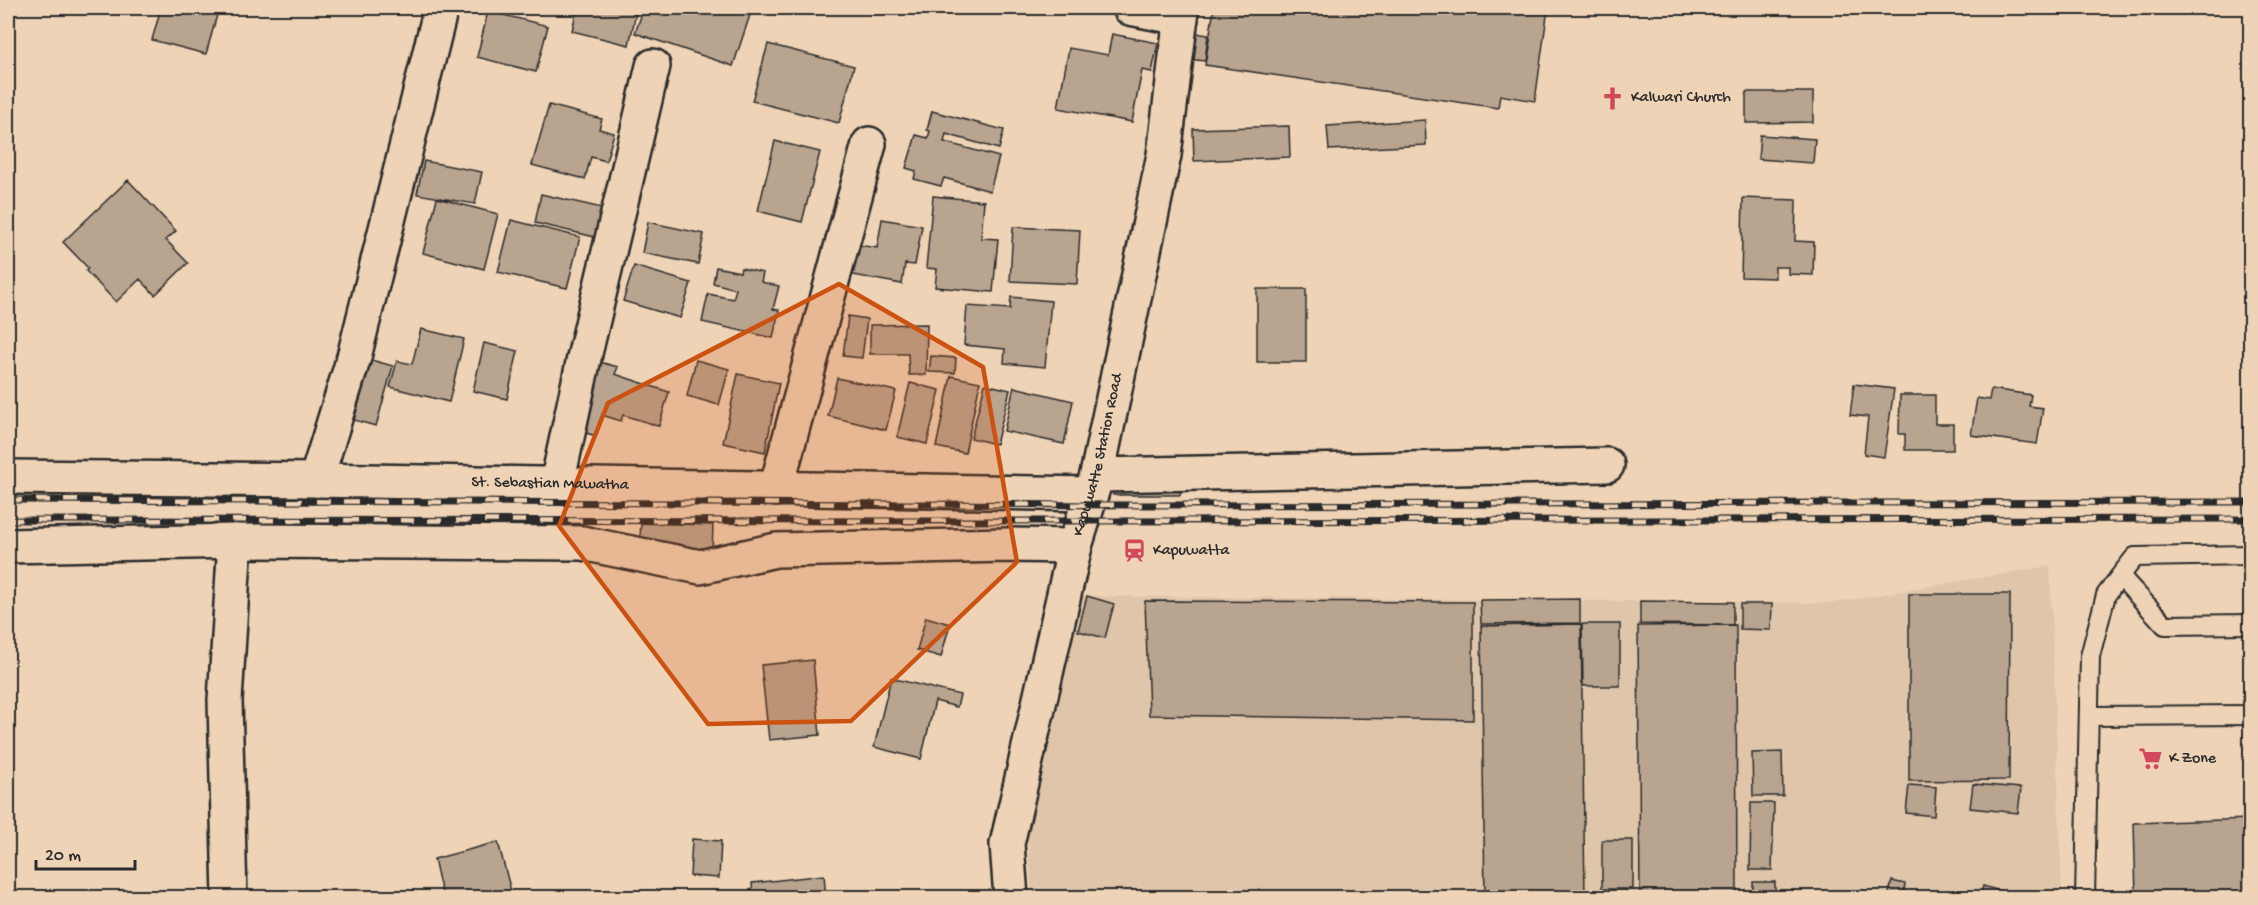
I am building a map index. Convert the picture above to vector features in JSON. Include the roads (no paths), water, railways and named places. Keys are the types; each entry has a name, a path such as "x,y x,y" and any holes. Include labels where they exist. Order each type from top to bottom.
{"street":[{"path":"316,480 354,357 441,8"},
{"path":"1130,8 1182,13"},
{"name":"Kapuwatte Station Road","path":"1011,897 1007,844 1075,546 1094,485 1164,155 1182,13"},
{"path":"557,484 584,357 653,66"},
{"path":"776,489 869,144"},
{"name":"St. Sebastian Mawatha","path":"8,477 316,480 776,489 1094,485 1607,465"},
{"path":"8,546 235,541 582,543 700,567 776,550 1008,545 1075,546"},
{"path":"230,897 225,700 235,541"}],"lane":[{"path":"2085,897 2090,657 2106,595 2135,557 2250,555"},
{"path":"2121,576 2165,625 2250,624"},
{"path":"2089,716 2250,715"}],"railway":[{"path":"8,500 1144,505 2250,502"},
{"path":"8,520 2250,519"}],"place":[{"name":"Kalwari Church","path":"1613,98"},
{"name":"Kapuwatta","path":"1135,551"},
{"name":"K Zone","path":"2151,759"}]}
